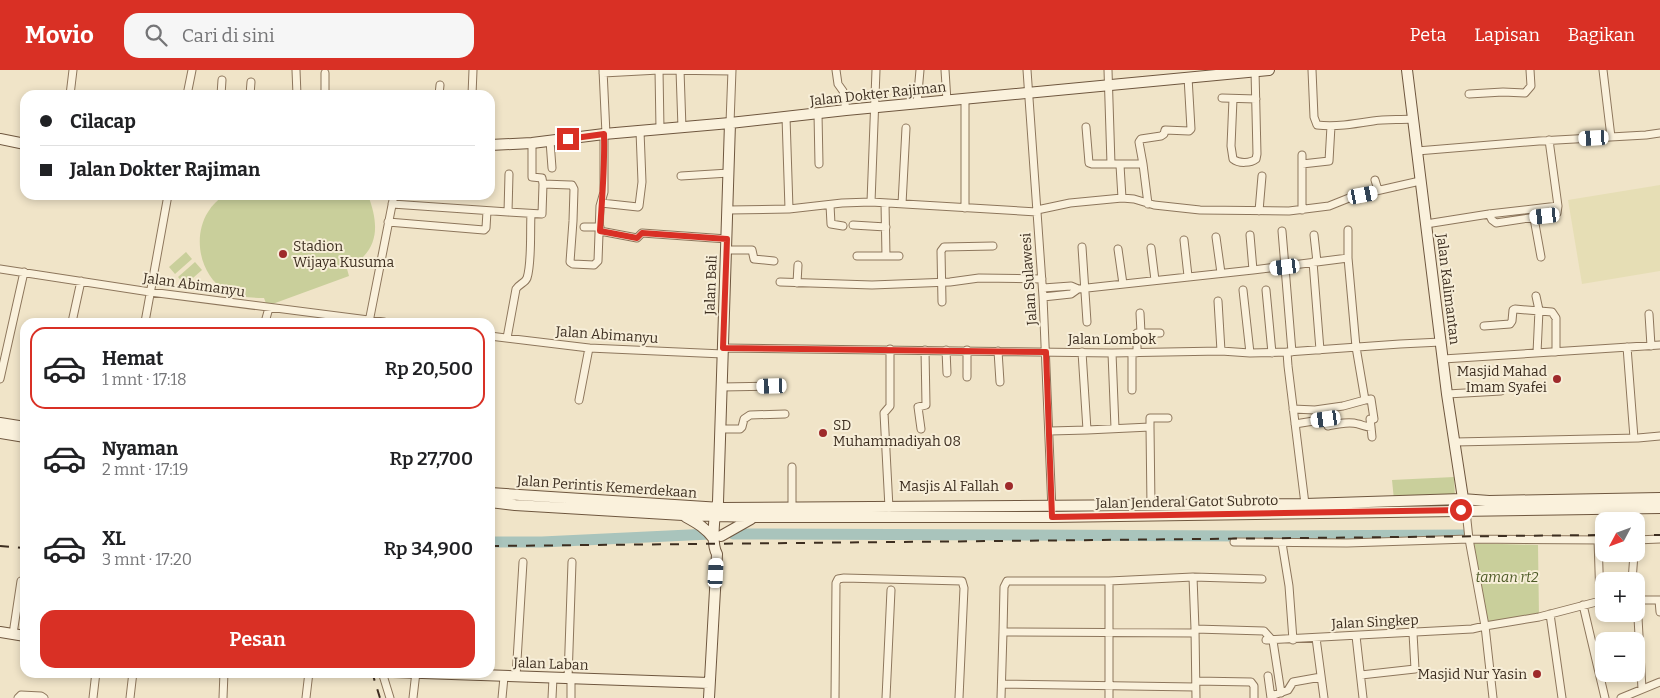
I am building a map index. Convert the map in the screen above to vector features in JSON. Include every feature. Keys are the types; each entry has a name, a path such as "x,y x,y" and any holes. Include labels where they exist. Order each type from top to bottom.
{"main road":[{"name":"Jalan Dokter Rajiman","path":"495,145 532,143 846,110 948,102 1267,70"},
{"name":"Jalan Kalimantan","path":"1407,70 1447,394 1462,499 1466,511"},
{"name":"Jalan Bali","path":"709,698 717,554 714,548 717,537 730,123"},
{"path":"0,139 20,143"},
{"path":"0,423 20,426"},
{"path":"0,433 20,436"},
{"name":"Jalan Perintis Kemerdekaan","path":"495,494 515,500 683,515 718,510"},
{"name":"Jalan Jenderal Gatot Subroto","path":"718,510 1305,504 1462,499 1489,501 1660,498"},
{"name":"Jalan Perintis Kemerdekaan","path":"495,502 515,500 718,510"},
{"name":"Jalan Jenderal Gatot Subroto","path":"718,510 754,518 1052,517 1660,508"},
{"path":"683,515 717,537 754,518"},
{"path":"0,632 20,635"},
{"name":"Jalan Laban","path":"495,675 709,683"}],"street":[{"path":"71,90 73,70"},
{"path":"188,90 192,70"},
{"path":"296,70 297,90"},
{"path":"472,90 473,70"},
{"path":"659,70 660,129"},
{"path":"680,70 682,128"},
{"path":"543,184 572,185 574,189 571,263 596,264 604,184 603,71 732,70"},
{"name":"Jalan Bali","path":"730,123 732,70"},
{"path":"836,70 837,82 843,91 846,110"},
{"path":"870,202 876,70"},
{"path":"917,104 920,70"},
{"path":"945,70 948,102"},
{"name":"Jalan Sulawesi","path":"1027,70 1044,297 1052,517"},
{"path":"1108,70 1111,164"},
{"path":"1312,70 1316,124 1331,126 1412,119"},
{"path":"1469,94 1525,93 1531,86 1530,70"},
{"path":"1603,70 1610,137"},
{"path":"1233,99 1231,146 1233,160 1237,162 1251,162 1256,158 1255,71"},
{"path":"325,73 325,90"},
{"path":"1148,204 1141,138 1162,136 1165,130 1189,131 1191,129 1188,77"},
{"path":"221,90 222,80"},
{"path":"250,90 251,82"},
{"path":"440,85 440,90"},
{"path":"1222,98 1256,99"},
{"path":"965,99 965,208"},
{"path":"818,114 819,164"},
{"path":"786,117 789,209"},
{"path":"1302,164 1329,161 1331,126"},
{"path":"1086,127 1089,162 1092,164 1143,164"},
{"path":"902,204 906,128"},
{"path":"601,203 639,206 642,182 640,131"},
{"path":"1417,152 1549,140 1660,133"},
{"path":"1489,214 1496,223 1556,214 1558,206 1549,140"},
{"path":"550,141 552,168"},
{"path":"392,204 542,214 543,184 542,178 532,177 532,143"},
{"path":"1302,155 1302,210"},
{"path":"1120,165 1122,198"},
{"path":"681,176 729,173"},
{"path":"508,212 509,174"},
{"path":"1259,211 1262,176"},
{"path":"1375,180 1378,190"},
{"path":"728,210 789,209 870,202 1037,211 1070,203 1122,198 1134,199 1148,204 1200,210 1275,212 1329,206 1354,196 1420,181"},
{"path":"146,318 167,200"},
{"path":"371,318 393,200"},
{"path":"885,203 886,256"},
{"path":"830,205 831,224 843,226"},
{"path":"1426,224 1558,206"},
{"path":"1532,209 1541,257"},
{"path":"388,222 484,230 486,228 487,211"},
{"path":"507,338 516,289 524,282 527,276 530,246 530,214"},
{"path":"853,224 886,228"},
{"path":"584,227 637,238 642,233 727,239"},
{"path":"1348,230 1348,258 1356,347 1365,400"},
{"path":"1282,231 1290,352 1288,366 1305,504"},
{"path":"1250,235 1253,270"},
{"path":"1314,236 1320,350"},
{"path":"1216,237 1221,273"},
{"path":"1184,240 1188,276"},
{"path":"942,302 942,251 944,247 993,246"},
{"path":"1082,248 1081,288 1087,322"},
{"path":"1151,248 1155,280"},
{"path":"1118,249 1123,284"},
{"path":"726,250 752,250 754,259 774,261"},
{"path":"857,256 899,256"},
{"path":"1043,288 1070,286 1081,288 1123,284 1285,267 1348,258"},
{"path":"798,265 798,283"},
{"name":"Jalan Abimanyu","path":"0,269 341,318"},
{"path":"0,379 24,272"},
{"path":"780,282 872,285 942,283 979,278 1042,279"},
{"path":"73,318 81,281"},
{"path":"1044,297 1071,294 1081,288"},
{"path":"1243,290 1250,353"},
{"path":"1266,290 1272,353"},
{"path":"1536,296 1538,310 1537,353"},
{"path":"1218,301 1221,351"},
{"path":"265,318 269,308"},
{"path":"1484,326 1510,324 1513,310 1516,309 1552,312 1555,315 1556,352"},
{"path":"1140,312 1141,333"},
{"path":"1649,314 1651,346"},
{"path":"1132,390 1136,335 1137,333 1160,333"},
{"name":"Jalan Abimanyu","path":"495,337 590,348 723,351"},
{"name":"Jalan Lombok","path":"723,351 890,349 1112,353 1221,351 1272,353 1441,342"},
{"path":"1443,359 1660,345"},
{"path":"1627,347 1634,438"},
{"path":"579,400 590,348"},
{"path":"889,508 884,413 890,406 890,349"},
{"path":"921,429 918,407 926,405 925,350"},
{"path":"946,350 947,374"},
{"path":"967,377 968,350"},
{"path":"998,350 1000,382"},
{"path":"1082,352 1087,430"},
{"path":"1112,353 1115,428"},
{"path":"722,387 772,386"},
{"path":"1447,394 1501,391"},
{"path":"1293,409 1315,410 1371,399 1374,419 1370,419 1372,436"},
{"path":"720,429 740,428 743,421 750,415 784,414"},
{"path":"1151,506 1150,418 1168,418"},
{"path":"1295,424 1326,419 1328,426 1360,424 1364,427 1371,427"},
{"path":"1050,431 1150,427"},
{"path":"1455,442 1660,436"},
{"path":"792,467 792,508"},
{"path":"1466,511 1469,540 1485,626 1493,698"},
{"path":"1645,540 1660,539"},
{"path":"1234,542 1347,543 1469,540 1595,540"},
{"path":"1282,542 1293,640"},
{"path":"516,677 523,562"},
{"path":"571,698 569,678 572,562"},
{"path":"1193,576 1196,698"},
{"path":"1001,698 1004,587 1007,581 1109,581 1193,576 1262,579"},
{"path":"835,698 836,583 838,579 844,578 962,581 964,588 959,698"},
{"path":"1109,581 1109,698"},
{"path":"13,634 20,588"},
{"path":"886,698 890,590"},
{"path":"1645,600 1660,600 1660,612"},
{"name":"Jalan Singkep","path":"1271,640 1472,629 1550,614 1595,602"},
{"path":"1583,605 1605,698"},
{"path":"1550,614 1562,698"},
{"path":"1638,622 1642,689"},
{"path":"1003,632 1264,631 1271,640 1281,693"},
{"path":"1361,675 1415,668 1413,633"},
{"path":"1356,636 1363,698"},
{"path":"1316,638 1324,698"},
{"path":"502,698 504,676"},
{"path":"1268,676 1271,697 1288,690 1293,682 1321,678"},
{"path":"93,698 95,678"},
{"path":"130,698 132,678"},
{"path":"223,698 224,678"},
{"path":"306,698 308,678"},
{"path":"384,678 390,698"},
{"path":"413,698 415,678"},
{"path":"552,698 553,678"},
{"path":"1002,684 1110,686 1251,682 1254,686 1254,698"},
{"path":"1621,698 1660,682"},
{"path":"18,698 21,695 41,696 44,698"}],"shaded area":[{"path":"1660,185 1660,271 1582,284 1568,200"}],"green space":[{"name":"Stadion Wijaya Kusuma","path":"370,200 374,218 374,237 371,246 365,254 358,262 347,269 349,276 267,306 264,298 245,297 226,291 210,276 205,266 201,255 200,233 208,212 217,201"},
{"path":"186,252 192,259 175,274 169,267"},
{"path":"195,262 202,270 185,285 178,277"},
{"path":"1454,477 1455,498 1394,500 1392,480"},
{"name":"taman rt2","path":"1469,543 1538,545 1539,617 1485,626"}],"waterway":[{"path":"495,542 542,542 710,534"},
{"path":"733,534 1463,535"}],"railway":[{"path":"495,546 1595,535"},
{"path":"1645,535 1660,535"},
{"path":"0,546 20,548"},
{"path":"374,678 380,698"}],"place":[{"name":"Stadion Wijaya Kusuma","path":"283,254"},
{"name":"Masjid Mahad Imam Syafei","path":"1557,379"},
{"name":"SD Muhammadiyah 08","path":"823,433"},
{"name":"Masjis Al Fallah","path":"1009,486"},
{"name":"Masjid Nur Yasin","path":"1537,674"}],"route":[{"path":"568,139 604,134 604,192 600,206 600,231 637,238 642,233 727,239 723,348 1046,352 1052,517 1461,510"}]}
